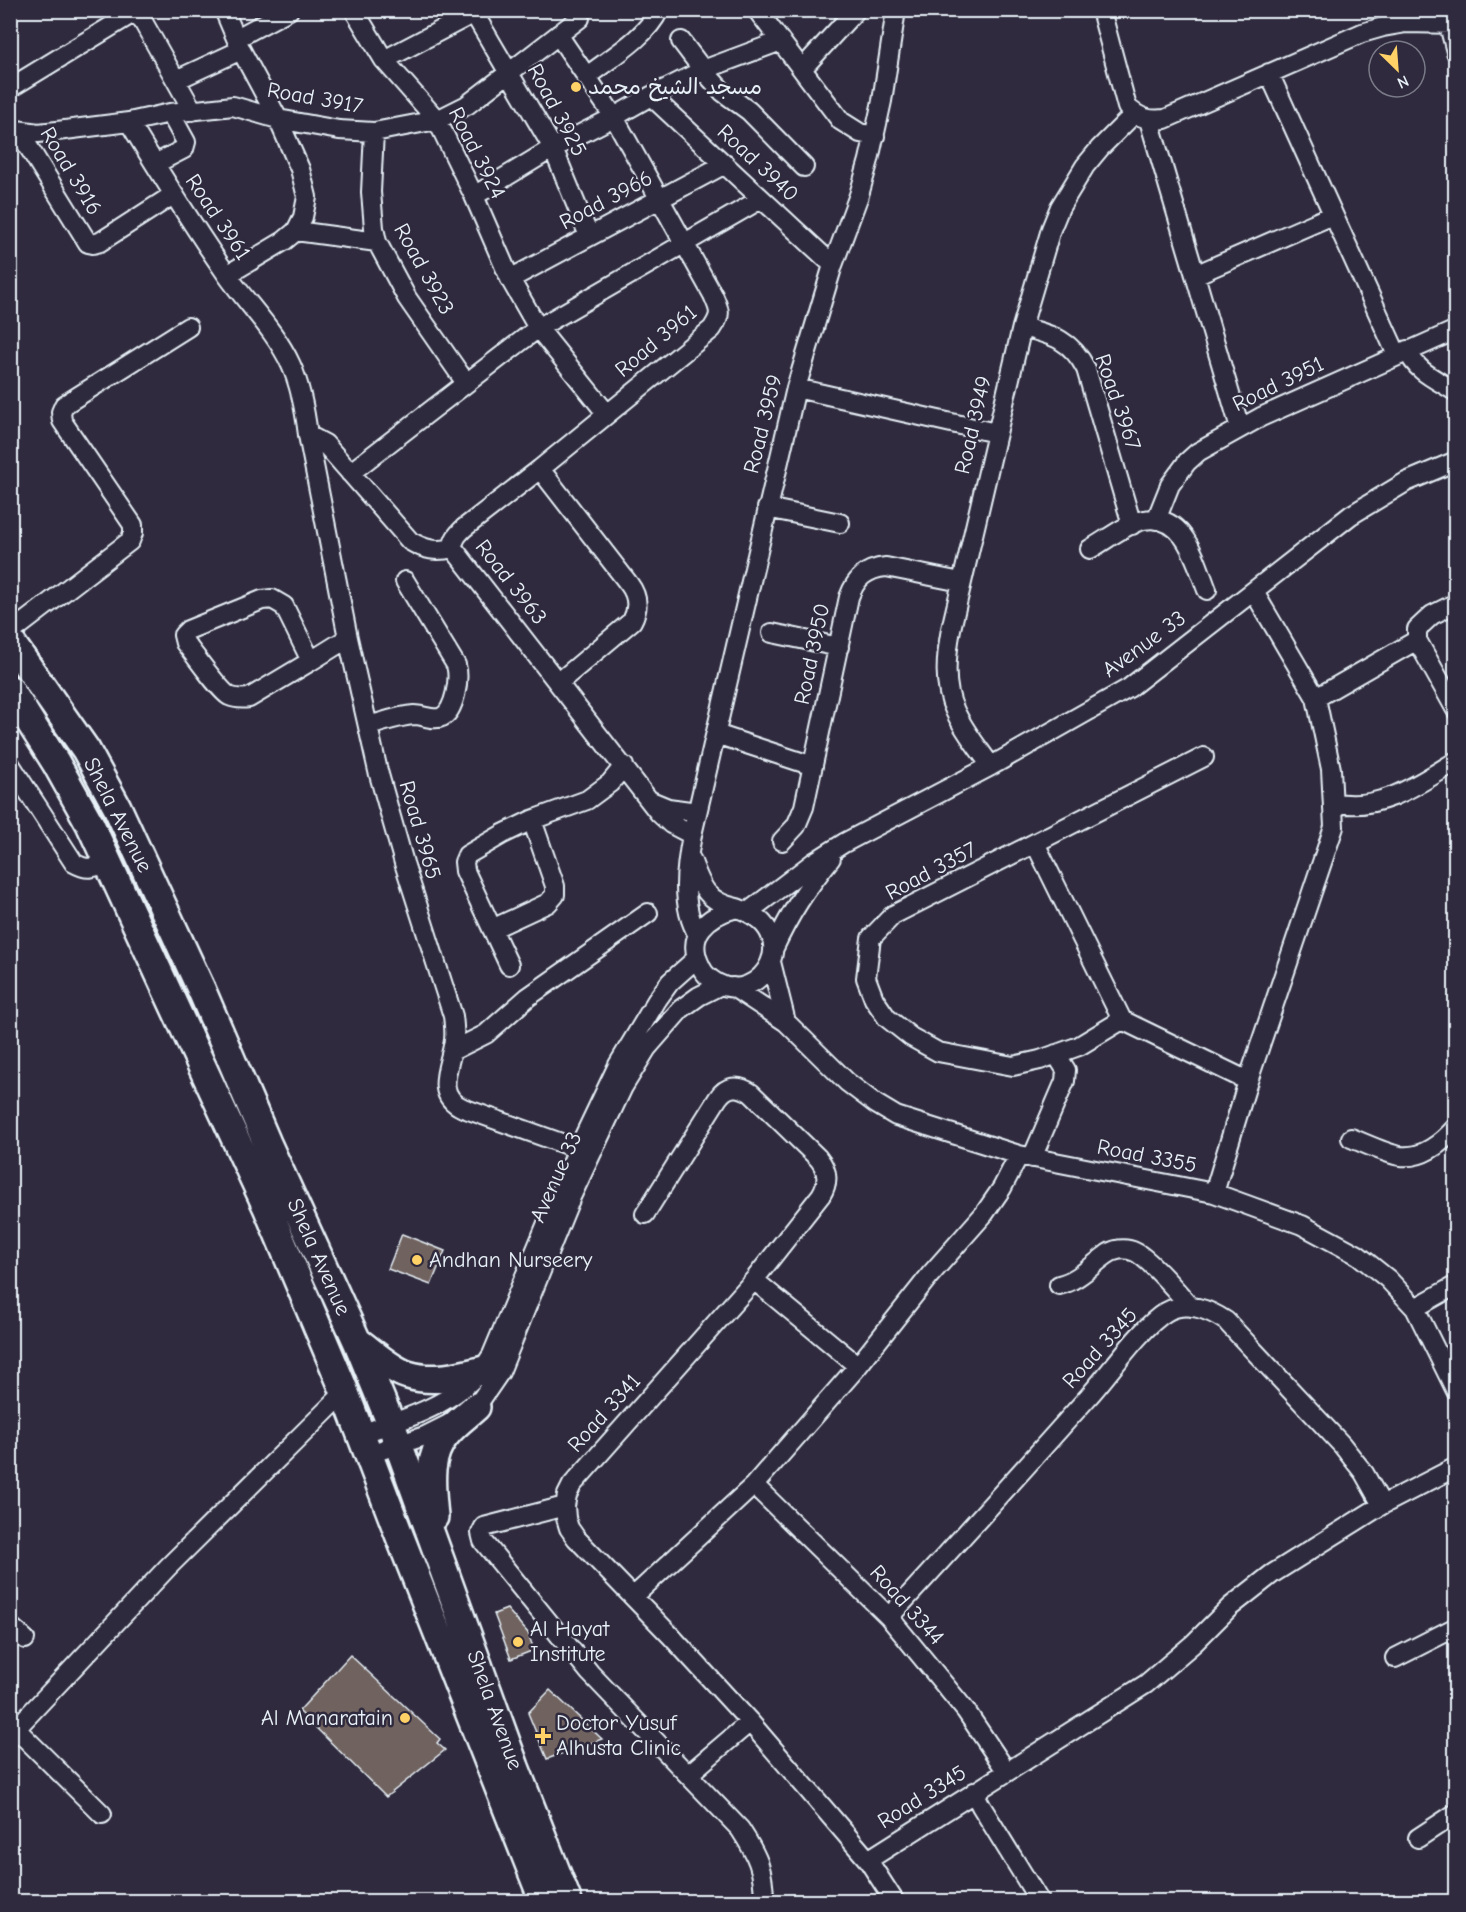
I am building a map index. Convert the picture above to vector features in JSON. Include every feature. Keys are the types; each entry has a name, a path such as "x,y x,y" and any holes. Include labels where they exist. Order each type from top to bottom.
{"main road":[{"name":"Shela Avenue","path":"10,641 86,750 117,807 202,991 267,1143 357,1341 395,1435 515,1767 568,1902"},
{"name":"Shela Avenue","path":"10,690 56,763 90,824 267,1207 345,1392 544,1902"},
{"path":"357,1341 385,1362 408,1375 445,1378 484,1370"},
{"path":"437,1551 431,1474 434,1456 443,1437 476,1407"}],"street":[{"path":"224,10 239,44 279,119 300,169 307,196 303,217 296,231 284,241 227,275"},
{"path":"176,80 239,44 289,10"},
{"name":"Road 3924","path":"354,10 384,60 437,120 474,196 510,279 538,328 607,414"},
{"path":"586,77 644,32 659,10"},
{"path":"757,10 836,115 847,126 860,133 875,136"},
{"path":"802,69 856,10"},
{"name":"Road 3959","path":"698,934 688,908 690,843 795,388 832,265 859,195 875,136 896,10"},
{"path":"1101,10 1127,107 1149,118 1240,428"},
{"path":"10,88 137,11 193,111"},
{"path":"384,60 473,12"},
{"name":"Road 3925","path":"473,12 511,73 553,148 589,236"},
{"name":"Road 3917","path":"14,130 38,133 233,106 279,119 339,130 374,132 437,120 467,105 580,18"},
{"path":"1449,19 1455,52"},
{"name":"Road 3949","path":"991,766 955,711 948,687 948,645 1022,327 1051,229 1060,207 1085,166 1111,136 1149,118 1269,73 1362,33 1406,23 1449,19"},
{"name":"Road 3961","path":"453,548 453,542 464,528 712,329 719,319 720,311 685,243 614,117 559,36"},
{"path":"474,196 553,148 651,96 703,70 781,41"},
{"path":"681,42 729,98 749,111 804,167"},
{"path":"1269,73 1333,215 1402,352 1411,358 1423,372 1455,392"},
{"name":"Road 3940","path":"651,96 832,265"},
{"path":"155,164 184,149 185,146 186,142 170,113"},
{"name":"Road 3961","path":"129,122 173,195 227,275 276,339 291,364 301,392 308,435"},
{"name":"Road 3916","path":"14,130 88,243 100,242 173,195"},
{"name":"Road 3923","path":"374,132 371,192 377,242 407,298 466,383"},
{"name":"Road 3966","path":"510,279 725,165"},
{"path":"350,473 538,328 761,199"},
{"path":"1195,276 1333,215"},
{"path":"296,231 377,242"},
{"path":"10,633 130,541 133,533 133,525 62,420 61,412 64,405 188,327"},
{"name":"Road 3967","path":"1022,327 1060,339 1076,352 1081,360 1086,369 1132,525"},
{"name":"Road 3951","path":"1156,520 1170,486 1187,462 1198,452 1240,428 1402,352 1455,330"},
{"path":"795,388 996,433"},
{"name":"Road 3963","path":"308,435 324,444 410,542 433,551 453,548 665,819 690,843"},
{"name":"Road 3965","path":"308,435 348,638 378,771 453,1016 454,1040 445,1085 451,1099 456,1104 578,1149"},
{"name":"Avenue 33","path":"742,910 844,843 991,766 1129,688 1351,515 1406,482 1455,461"},
{"path":"540,469 629,584 637,598 636,614 626,627 558,683"},
{"path":"767,508 840,524"},
{"path":"1090,549 1144,520 1156,520 1168,524 1186,539 1207,590"},
{"name":"Road 3950","path":"782,841 796,826 801,816 852,587 867,572 886,567 961,582"},
{"path":"368,726 413,715 441,718 448,712 457,686 456,665 405,581"},
{"path":"1214,1193 1248,1080 1334,827 1331,769 1316,698 1254,592"},
{"path":"311,661 284,606 272,599 262,600 188,630 183,638 222,690 237,699 254,696 311,661 348,638"},
{"path":"1455,603 1432,615 1417,629 1417,640 1455,710"},
{"path":"772,633 839,646"},
{"path":"1316,698 1417,640"},
{"path":"716,734 813,766"},
{"name":"Road 3357","path":"1122,1020 1079,1046 1040,1060 1013,1066 938,1052 911,1038 887,1018 874,999 866,978 871,938 893,915 1204,757"},
{"path":"1333,802 1346,805 1382,801 1428,778 1455,761"},
{"path":"10,764 74,863 84,869 107,862"},
{"path":"509,965 465,871 464,862 467,855 532,820 587,800 610,783 624,766"},
{"path":"650,800 674,810 697,812"},
{"path":"492,929 548,903 555,895 555,886 532,820"},
{"path":"690,843 699,882 705,892 720,903 759,918 767,927 772,938 772,956 786,1022"},
{"name":"Avenue 33","path":"772,956 787,919 807,888 844,843"},
{"path":"1035,843 1122,1020 1248,1080"},
{"path":"742,910 713,916 698,934 697,958 706,974 727,986 745,986 756,981 765,972 772,956"},
{"path":"452,1051 486,1034 528,997 648,913"},
{"name":"Avenue 33","path":"395,1435 431,1408 448,1399 484,1370 578,1149 618,1065 670,982 697,958"},
{"name":"Avenue 33","path":"364,1444 395,1435 425,1436 476,1407 500,1372 571,1197 623,1087 647,1048 681,1009 699,996 727,986"},
{"name":"Road 3355","path":"727,986 786,1022 847,1082 896,1116 1025,1156 1214,1193 1302,1225 1358,1255 1388,1279 1415,1308 1455,1391"},
{"path":"633,1597 754,1485 858,1366 930,1275 984,1214 1025,1156 1065,1081 1065,1070 1056,1054"},
{"name":"Road 3341","path":"565,1506 572,1485 754,1280 821,1195 827,1182 825,1169 818,1158 746,1089 733,1087 722,1093 645,1214"},
{"path":"1351,1138 1400,1156 1422,1153 1442,1142 1455,1126"},
{"path":"1059,1285 1069,1283 1112,1251 1128,1249 1136,1252 1191,1307 1216,1314 1226,1321 1342,1445 1364,1473 1382,1505"},
{"path":"754,1280 858,1366"},
{"path":"1415,1308 1455,1285"},
{"name":"Road 3345","path":"889,1617 1104,1380 1142,1333 1167,1312 1180,1307 1191,1307"},
{"path":"102,1814 13,1732 168,1567 345,1392"},
{"name":"Road 3345","path":"868,1860 1146,1684 1194,1643 1230,1607 1272,1574 1382,1505 1455,1467"},
{"name":"Road 3344","path":"754,1485 889,1617 966,1711 1007,1772"},
{"path":"764,1902 764,1880 756,1853 740,1829 590,1673 483,1541 481,1533 484,1527 565,1506 566,1518 576,1538 750,1722 868,1860 895,1902"},
{"path":"10,1626 25,1639"},
{"path":"1395,1658 1455,1627"},
{"path":"688,1774 750,1722"},
{"path":"974,1792 1040,1902"},
{"path":"1418,1838 1455,1813"}],"building":[{"name":"Andhan Nurseery","path":"402,1234 445,1251 431,1285 388,1269"},
{"name":"Al Hayat Institute","path":"507,1609 528,1633 534,1650 511,1659 494,1614"},
{"path":"350,1655 440,1739 437,1743 445,1750 386,1797 299,1711"},
{"path":"550,1690 602,1739 547,1759 528,1713"}],"place":[{"name":"مسجد الشيخ محمد","path":"576,87"},
{"name":"Andhan Nurseery","path":"417,1260"},
{"name":"Al Hayat Institute","path":"518,1642"},
{"name":"Al Manaratain","path":"405,1718"},
{"name":"Doctor Yusuf Alhusta Clinic","path":"543,1736"}]}
